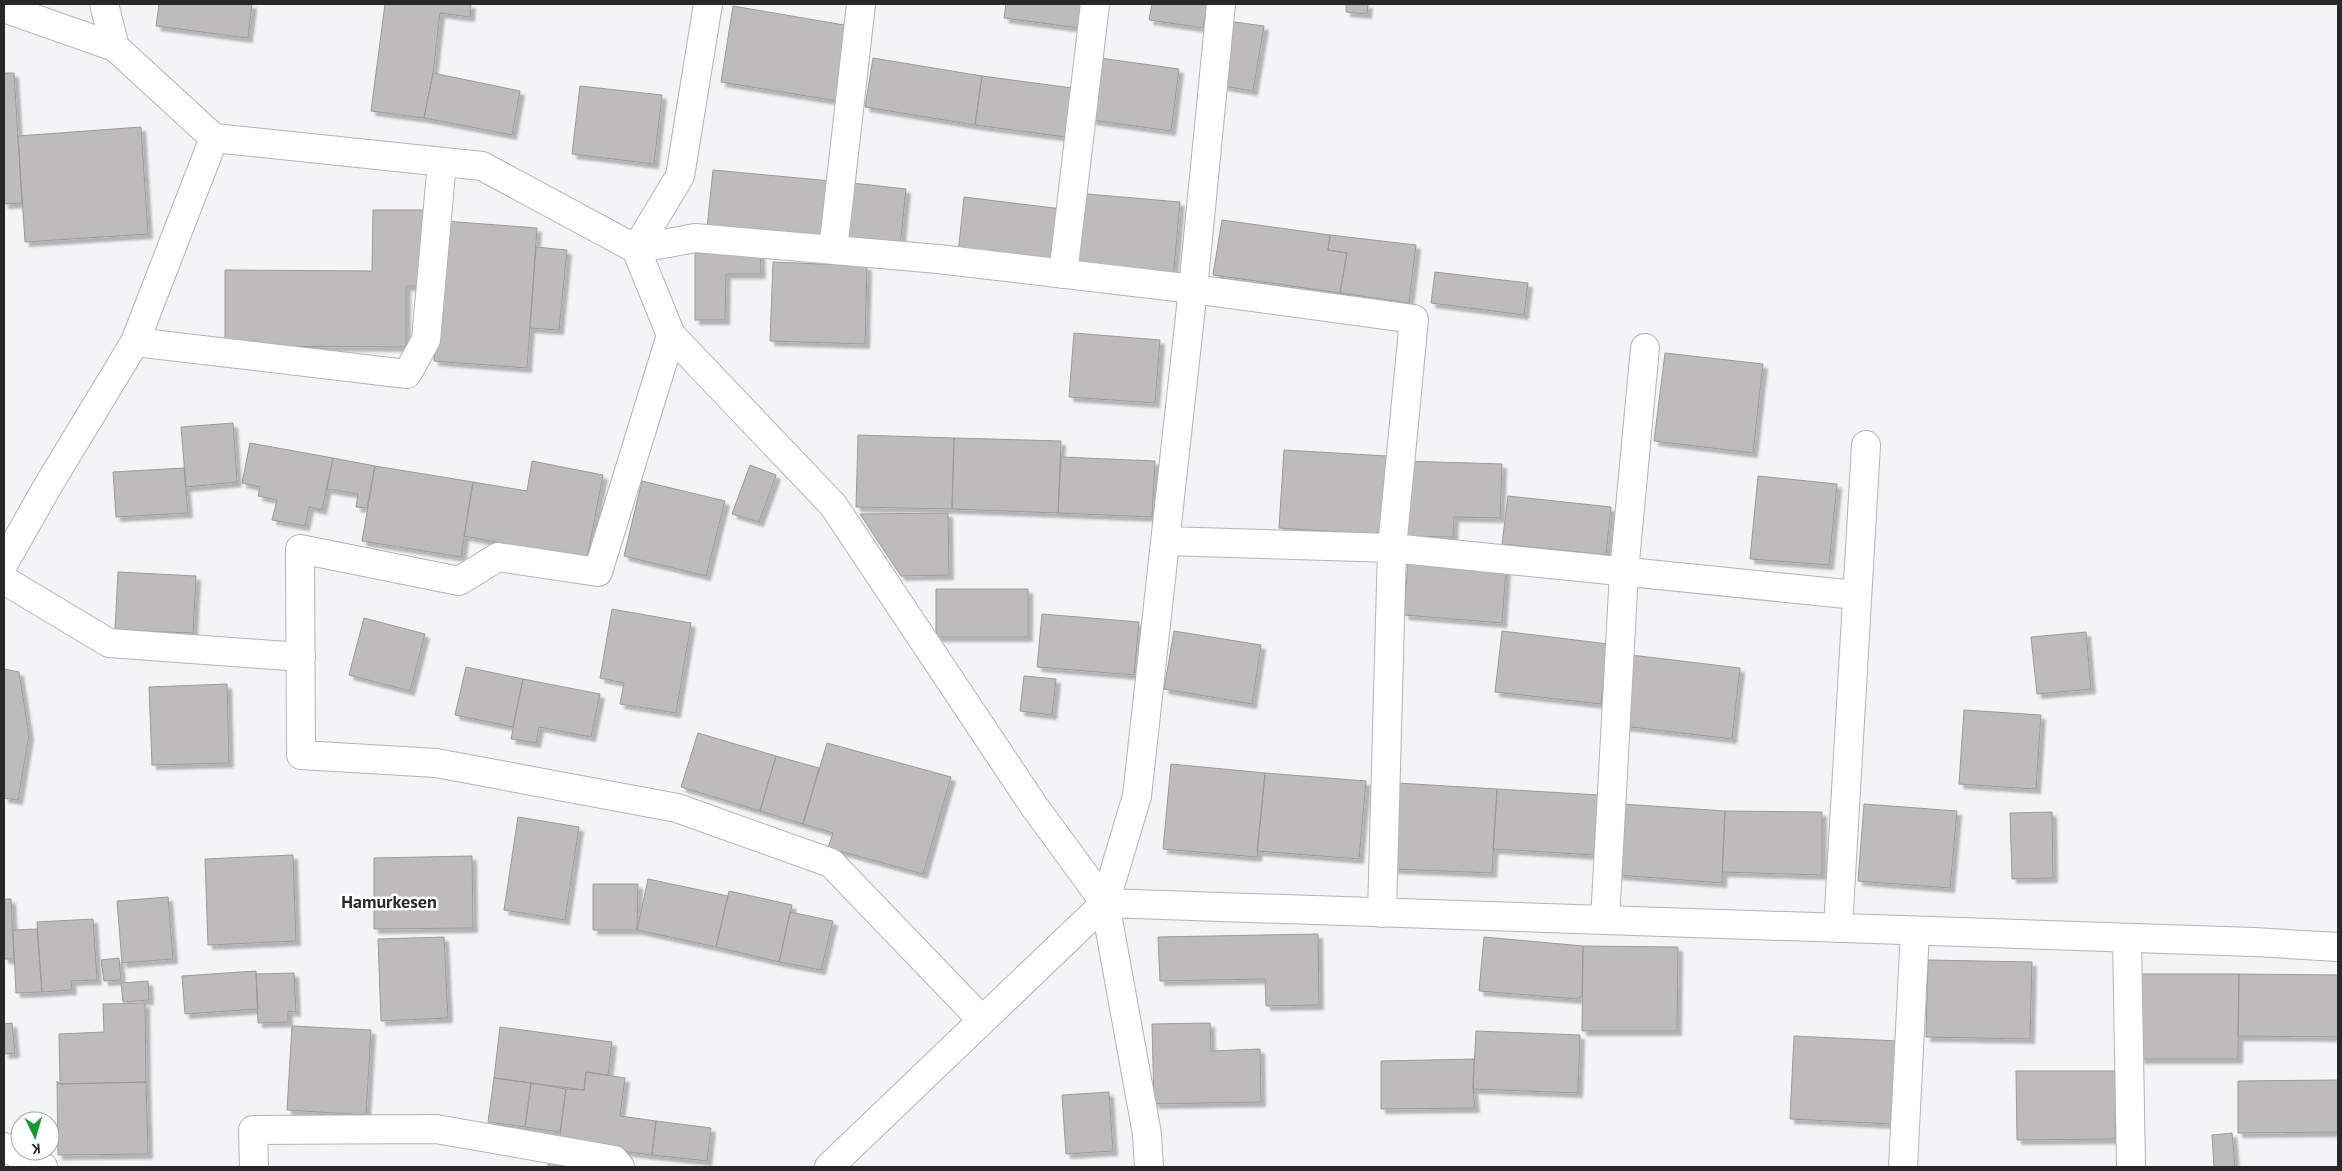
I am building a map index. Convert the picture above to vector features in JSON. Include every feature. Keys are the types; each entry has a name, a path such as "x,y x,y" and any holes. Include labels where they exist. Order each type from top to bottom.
{"street":[{"path":"104,4 115,47"},
{"path":"636,250 680,176 708,4"},
{"path":"833,250 860,4"},
{"path":"1063,274 1095,4"},
{"path":"829,1167 1105,904 1137,796 1193,289 1221,4"},
{"path":"4,8 115,47 214,138 482,166 636,250 670,335 833,505 1034,806 1105,904 1147,1134 1149,1167"},
{"path":"4,563 49,484 135,342 214,138"},
{"path":"135,342 407,374 426,340 442,162"},
{"path":"636,250 695,238 938,259 1193,289 1414,319 1392,548 1382,913"},
{"path":"670,335 598,572 498,557 458,581 300,549 301,755 436,763 677,808 831,863 982,1020"},
{"path":"1605,920 1624,572 1645,348"},
{"path":"1838,928 1866,445"},
{"path":"1165,541 1392,548 1856,595"},
{"path":"4,580 109,643 301,657"},
{"path":"1105,904 2127,938 2338,947"},
{"path":"1903,1167 1915,931"},
{"path":"2127,938 2131,1167"},
{"path":"254,1167 253,1130 436,1129 614,1160 620,1167"},
{"path":"4,1146 43,1167"}],"building":[{"path":"159,4 252,4 248,38 156,26"},
{"path":"385,4 471,4 470,17 440,13 433,73 424,118 371,111"},
{"path":"1006,4 1082,4 1079,28 1004,18"},
{"path":"1152,4 1207,4 1203,28 1149,20"},
{"path":"1346,4 1368,4 1367,14 1346,12"},
{"path":"733,6 850,26 837,101 721,82"},
{"path":"1234,22 1264,26 1253,91 1223,86"},
{"path":"873,58 982,76 975,125 865,107"},
{"path":"1100,58 1179,69 1171,131 1091,120"},
{"path":"4,73 14,73 22,203 4,204"},
{"path":"433,73 520,91 512,135 424,118"},
{"path":"982,76 1072,88 1065,137 975,125"},
{"path":"580,86 662,95 654,164 572,154"},
{"path":"141,127 148,234 25,242 18,136"},
{"path":"713,170 831,181 825,241 707,228"},
{"path":"843,182 906,189 900,247 837,240"},
{"path":"1076,193 1180,202 1173,279 1069,271"},
{"path":"964,197 1062,209 1055,265 958,254"},
{"path":"373,210 427,210 426,286 406,286 406,347 225,346 225,270 372,271"},
{"path":"1222,220 1330,235 1328,250 1347,253 1340,293 1213,275"},
{"path":"445,221 537,228 527,368 434,361"},
{"path":"1330,235 1416,245 1409,303 1340,293 1347,253 1328,250"},
{"path":"536,247 567,250 559,330 530,328"},
{"path":"695,247 760,248 761,274 726,274 725,320 695,320"},
{"path":"773,262 867,266 865,344 770,341"},
{"path":"1435,272 1528,283 1524,315 1431,303"},
{"path":"1074,333 1160,340 1155,403 1069,397"},
{"path":"1665,353 1763,364 1753,453 1654,441"},
{"path":"233,423 237,482 186,487 181,427"},
{"path":"858,435 954,438 952,509 856,507"},
{"path":"954,438 1061,441 1058,513 952,509"},
{"path":"250,443 333,458 322,510 309,507 305,526 272,520 277,500 258,496 260,487 242,483"},
{"path":"1284,450 1387,456 1383,535 1279,528"},
{"path":"1061,457 1155,461 1152,517 1058,513"},
{"path":"333,458 375,466 367,508 356,507 358,494 327,489"},
{"path":"532,461 603,475 587,559 464,536 473,482 527,491"},
{"path":"1403,461 1502,464 1500,518 1454,517 1453,537 1400,536"},
{"path":"750,465 776,475 759,522 732,514"},
{"path":"375,466 473,482 461,557 362,541"},
{"path":"184,468 188,513 116,517 113,472"},
{"path":"1758,476 1837,484 1829,565 1750,559"},
{"path":"642,481 725,501 706,576 624,556"},
{"path":"1508,496 1611,507 1606,555 1502,544"},
{"path":"948,513 949,575 901,576 860,514"},
{"path":"1408,561 1506,569 1502,623 1404,615"},
{"path":"118,572 196,576 193,633 115,630"},
{"path":"936,589 1028,589 1028,637 936,637"},
{"path":"612,609 691,623 676,713 620,704 624,683 600,678"},
{"path":"1042,614 1139,622 1134,675 1037,667"},
{"path":"364,618 425,634 410,691 349,675"},
{"path":"1174,631 1261,645 1252,704 1164,689"},
{"path":"1502,631 1608,644 1601,704 1495,692"},
{"path":"2086,632 2091,689 2037,694 2031,637"},
{"path":"1631,655 1740,668 1732,739 1623,726"},
{"path":"466,667 523,679 513,727 455,715"},
{"path":"4,669 19,672 29,735 18,800 4,798"},
{"path":"1024,676 1056,679 1052,715 1020,711"},
{"path":"523,679 600,694 591,737 539,727 536,743 511,739"},
{"path":"227,684 229,763 152,765 149,687"},
{"path":"1964,710 2041,715 2036,789 1959,784"},
{"path":"698,733 776,756 760,811 681,787"},
{"path":"827,743 951,777 923,874 828,848 833,833 803,824"},
{"path":"776,756 819,768 803,824 760,811"},
{"path":"1171,764 1265,773 1257,857 1163,849"},
{"path":"1265,773 1366,781 1359,859 1257,851"},
{"path":"1397,783 1497,789 1492,873 1393,869"},
{"path":"1497,789 1599,795 1595,855 1493,849"},
{"path":"1622,804 1725,811 1722,883 1618,875"},
{"path":"1864,804 1957,811 1950,888 1858,881"},
{"path":"1725,811 1822,812 1822,875 1722,872"},
{"path":"2052,812 2053,878 2012,879 2010,813"},
{"path":"518,817 579,827 565,920 504,910"},
{"path":"293,855 296,941 208,945 205,859"},
{"path":"472,856 473,928 374,929 374,858"},
{"path":"648,879 728,896 716,947 637,930"},
{"path":"593,884 638,884 637,930 593,930"},
{"path":"729,891 792,905 779,962 716,947"},
{"path":"168,897 173,959 122,963 117,901"},
{"path":"4,899 11,899 14,959 4,959"},
{"path":"790,912 833,921 821,970 779,962"},
{"path":"93,919 97,980 71,981 72,990 42,992 37,922"},
{"path":"37,929 42,992 16,993 13,930"},
{"path":"1318,934 1319,1005 1266,1006 1265,979 1160,981 1158,937"},
{"path":"444,937 448,1018 381,1021 378,939"},
{"path":"1484,937 1583,946 1582,996 1577,999 1479,991"},
{"path":"1583,946 1678,947 1677,1031 1582,1031"},
{"path":"119,958 121,980 104,981 101,960"},
{"path":"1928,960 2032,962 2030,1039 1926,1037"},
{"path":"256,971 258,1009 185,1014 182,976"},
{"path":"294,973 296,1012 288,1011 288,1022 258,1023 256,974"},
{"path":"2141,974 2239,974 2238,1059 2140,1059"},
{"path":"2239,974 2338,975 2338,1037 2238,1036"},
{"path":"148,981 149,1000 123,1002 121,983"},
{"path":"145,1003 146,1082 60,1084 59,1034 104,1032 103,1004"},
{"path":"12,1023 15,1053 4,1054 4,1024"},
{"path":"1210,1023 1211,1051 1260,1049 1261,1102 1154,1104 1152,1024"},
{"path":"292,1026 371,1030 366,1115 287,1110"},
{"path":"500,1027 612,1042 608,1075 586,1072 584,1090 494,1078"},
{"path":"1476,1031 1580,1035 1578,1093 1473,1089"},
{"path":"1794,1036 1898,1041 1893,1124 1790,1119"},
{"path":"1474,1059 1473,1089 1475,1108 1381,1109 1381,1061"},
{"path":"2016,1071 2116,1071 2115,1139 2017,1140"},
{"path":"586,1072 625,1078 620,1116 656,1121 652,1155 559,1143 566,1089 584,1090"},
{"path":"494,1078 531,1083 525,1127 488,1122"},
{"path":"2338,1080 2338,1132 2238,1133 2238,1081"},
{"path":"57,1081 60,1084 146,1082 148,1154 60,1155 60,1111 57,1111"},
{"path":"531,1083 566,1089 560,1132 525,1127"},
{"path":"1109,1092 1113,1151 1066,1154 1062,1095"},
{"path":"656,1121 711,1128 707,1161 652,1155"},
{"path":"2232,1133 2235,1167 2214,1167 2212,1135"},
{"path":"549,1160 592,1167 548,1167"}],"district":[{"name":"Hamurkesen","path":"389,902"}]}
